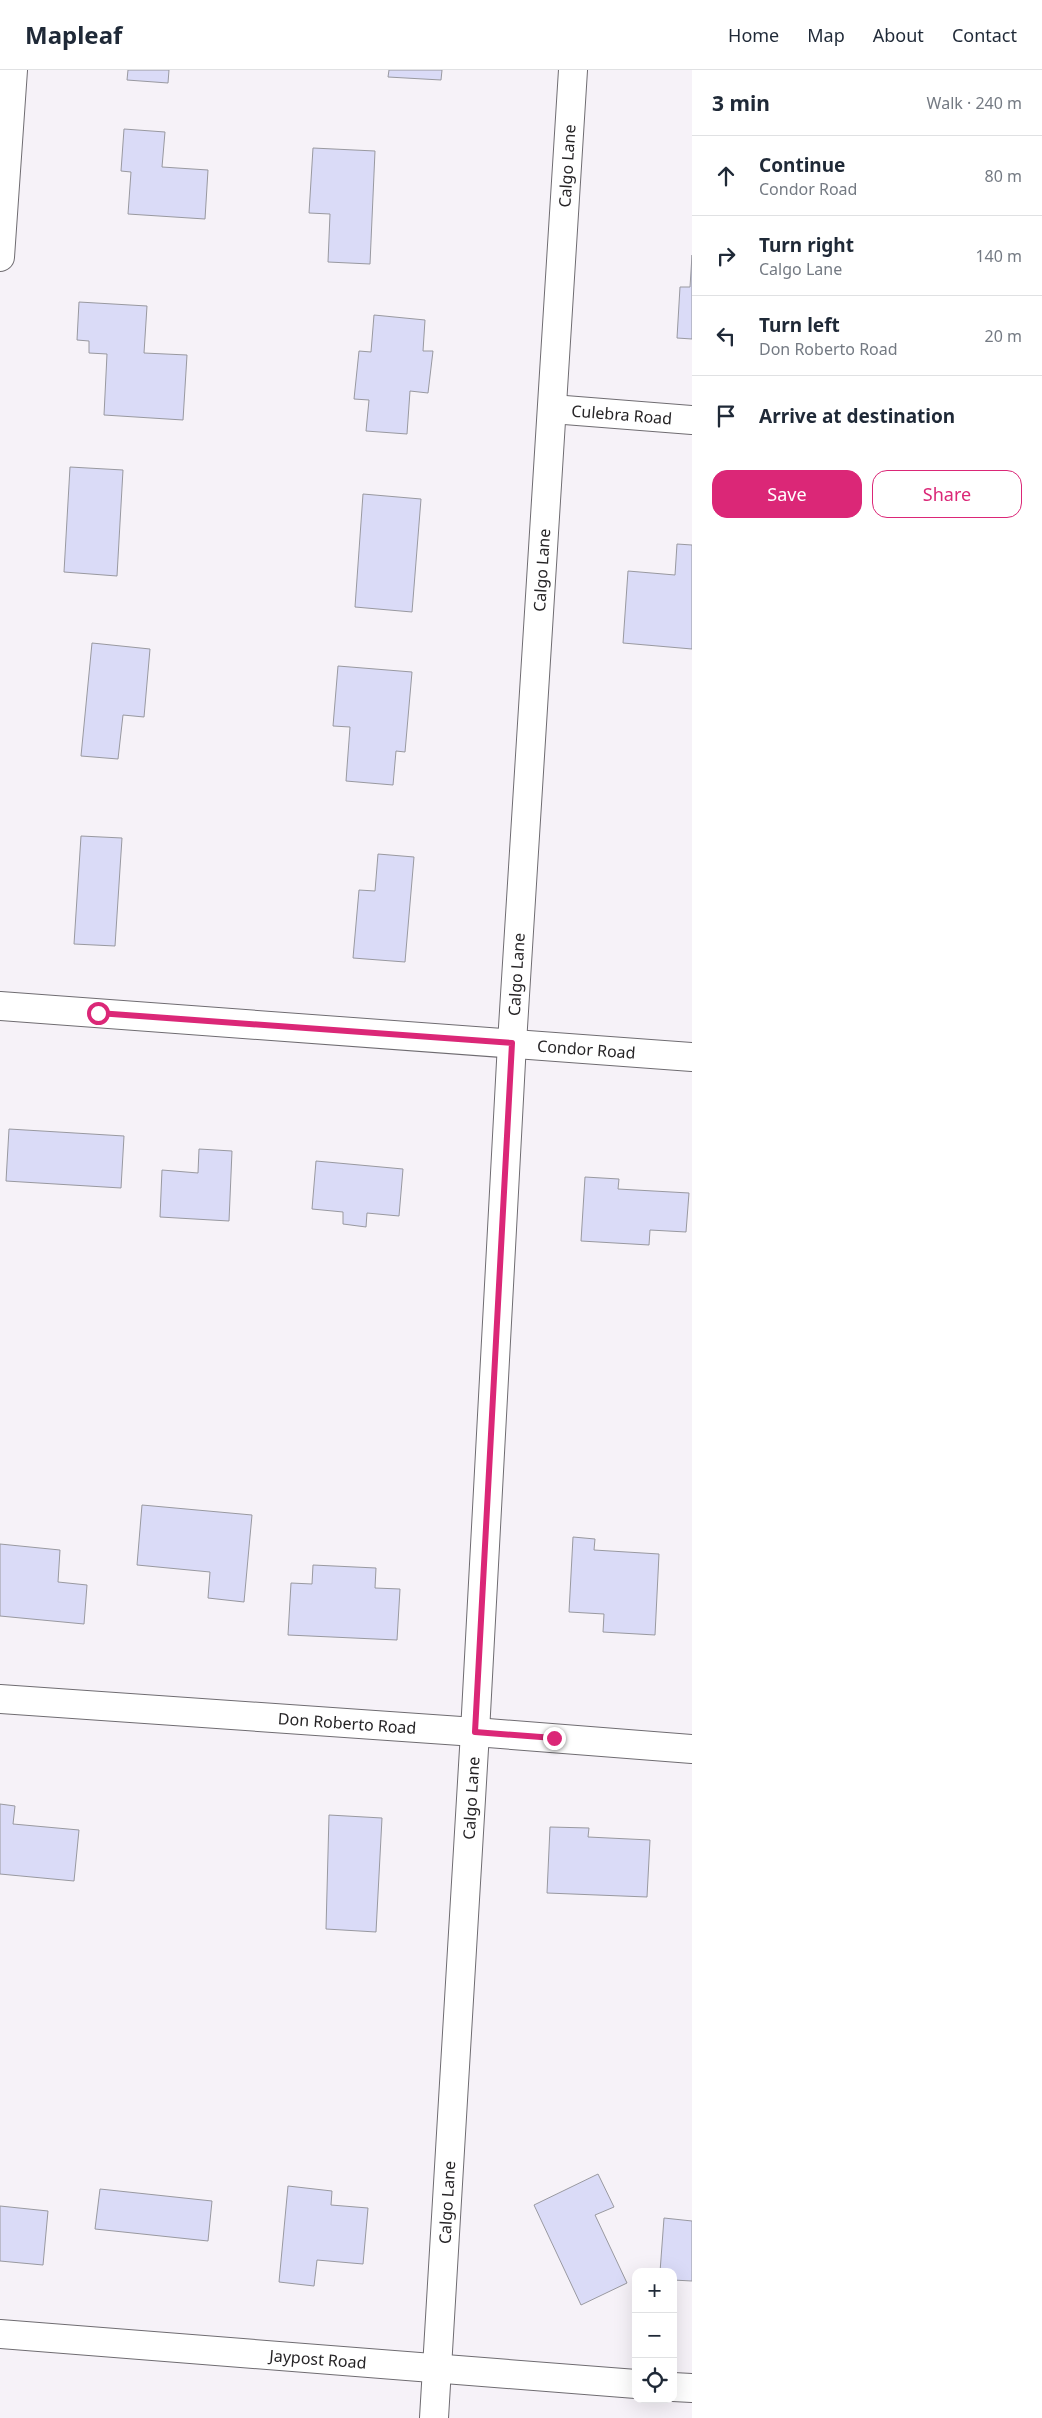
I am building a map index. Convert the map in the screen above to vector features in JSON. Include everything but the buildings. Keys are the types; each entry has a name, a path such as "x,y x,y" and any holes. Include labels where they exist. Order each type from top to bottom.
{"street":[{"path":"0,256 13,70"},
{"name":"Calgo Lane","path":"434,2418 475,1732 512,1043 573,70"},
{"name":"Culebra Road","path":"552,409 692,420"},
{"name":"Condor Road","path":"0,1006 692,1056"},
{"name":"Don Roberto Road","path":"0,1700 475,1732 692,1749"},
{"name":"Jaypost Road","path":"0,2334 632,2384"},
{"path":"677,2387 692,2388"}],"route":[{"path":"98,1013 512,1043 475,1732 554,1738"}]}
